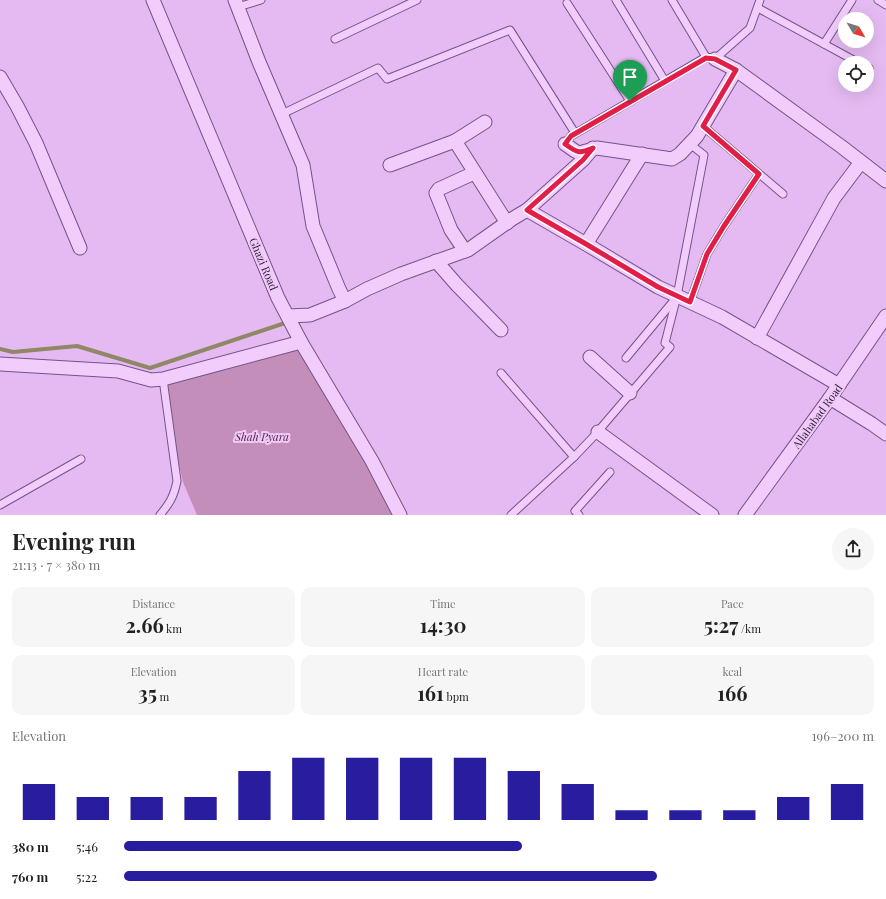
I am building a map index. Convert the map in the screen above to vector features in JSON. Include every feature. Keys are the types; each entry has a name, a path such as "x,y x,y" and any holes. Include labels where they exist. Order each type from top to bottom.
{"street":[{"name":"Ghazi Road","path":"153,0 278,298 301,342 372,461 400,515"},
{"path":"237,4 259,62 303,165 313,226 345,301"},
{"path":"710,58 736,70 886,180"},
{"path":"565,144 579,153 597,148 672,159 680,154 697,136 736,70"},
{"path":"0,76 36,143 80,248"},
{"path":"390,165 454,141 485,122"},
{"path":"454,141 507,223"},
{"path":"290,320 310,315 345,301 367,289 401,274 468,250 527,210 583,160 593,148"},
{"path":"586,244 642,154"},
{"path":"757,338 834,198 861,162"},
{"path":"465,251 451,230 436,193 439,189 474,173"},
{"path":"527,210 658,287 722,317 839,385"},
{"path":"436,261 501,330"},
{"name":"Allahabad Road","path":"745,515 830,398 886,316"},
{"path":"0,364 118,371 151,380 163,379 301,342"},
{"path":"590,357 630,393"},
{"path":"830,398 886,434"},
{"path":"598,432 712,515"}],"lane":[{"path":"237,4 261,0"},
{"path":"335,39 417,0"},
{"path":"616,0 665,81"},
{"path":"672,0 710,58"},
{"path":"565,144 575,133 665,81 710,58 750,28 760,0"},
{"path":"824,44 852,0"},
{"path":"878,0 886,5"},
{"path":"567,3 630,101"},
{"path":"758,8 846,56"},
{"path":"282,114 378,68 387,79 510,30 575,133"},
{"path":"703,126 783,194"},
{"path":"511,515 574,457 598,432 670,347 665,343 677,296 704,155 690,144"},
{"path":"690,302 707,254 759,174"},
{"path":"626,358 677,296"},
{"path":"502,373 574,457"},
{"path":"160,515 174,494 178,481 163,379"},
{"path":"0,505 81,459"},
{"path":"579,515 575,511 610,472"}],"green space":[{"name":"Shah Pyara","path":"301,342 399,515 197,515 183,482 161,385"}],"waterway":[{"path":"0,349 13,352 77,346 150,368 288,322"}],"route":[{"path":"706,58 715,59 736,70 703,126 759,174 707,254 690,302 658,287 527,210 583,160 593,148 579,153 575,151 565,144 571,136 630,101 706,58"}]}
